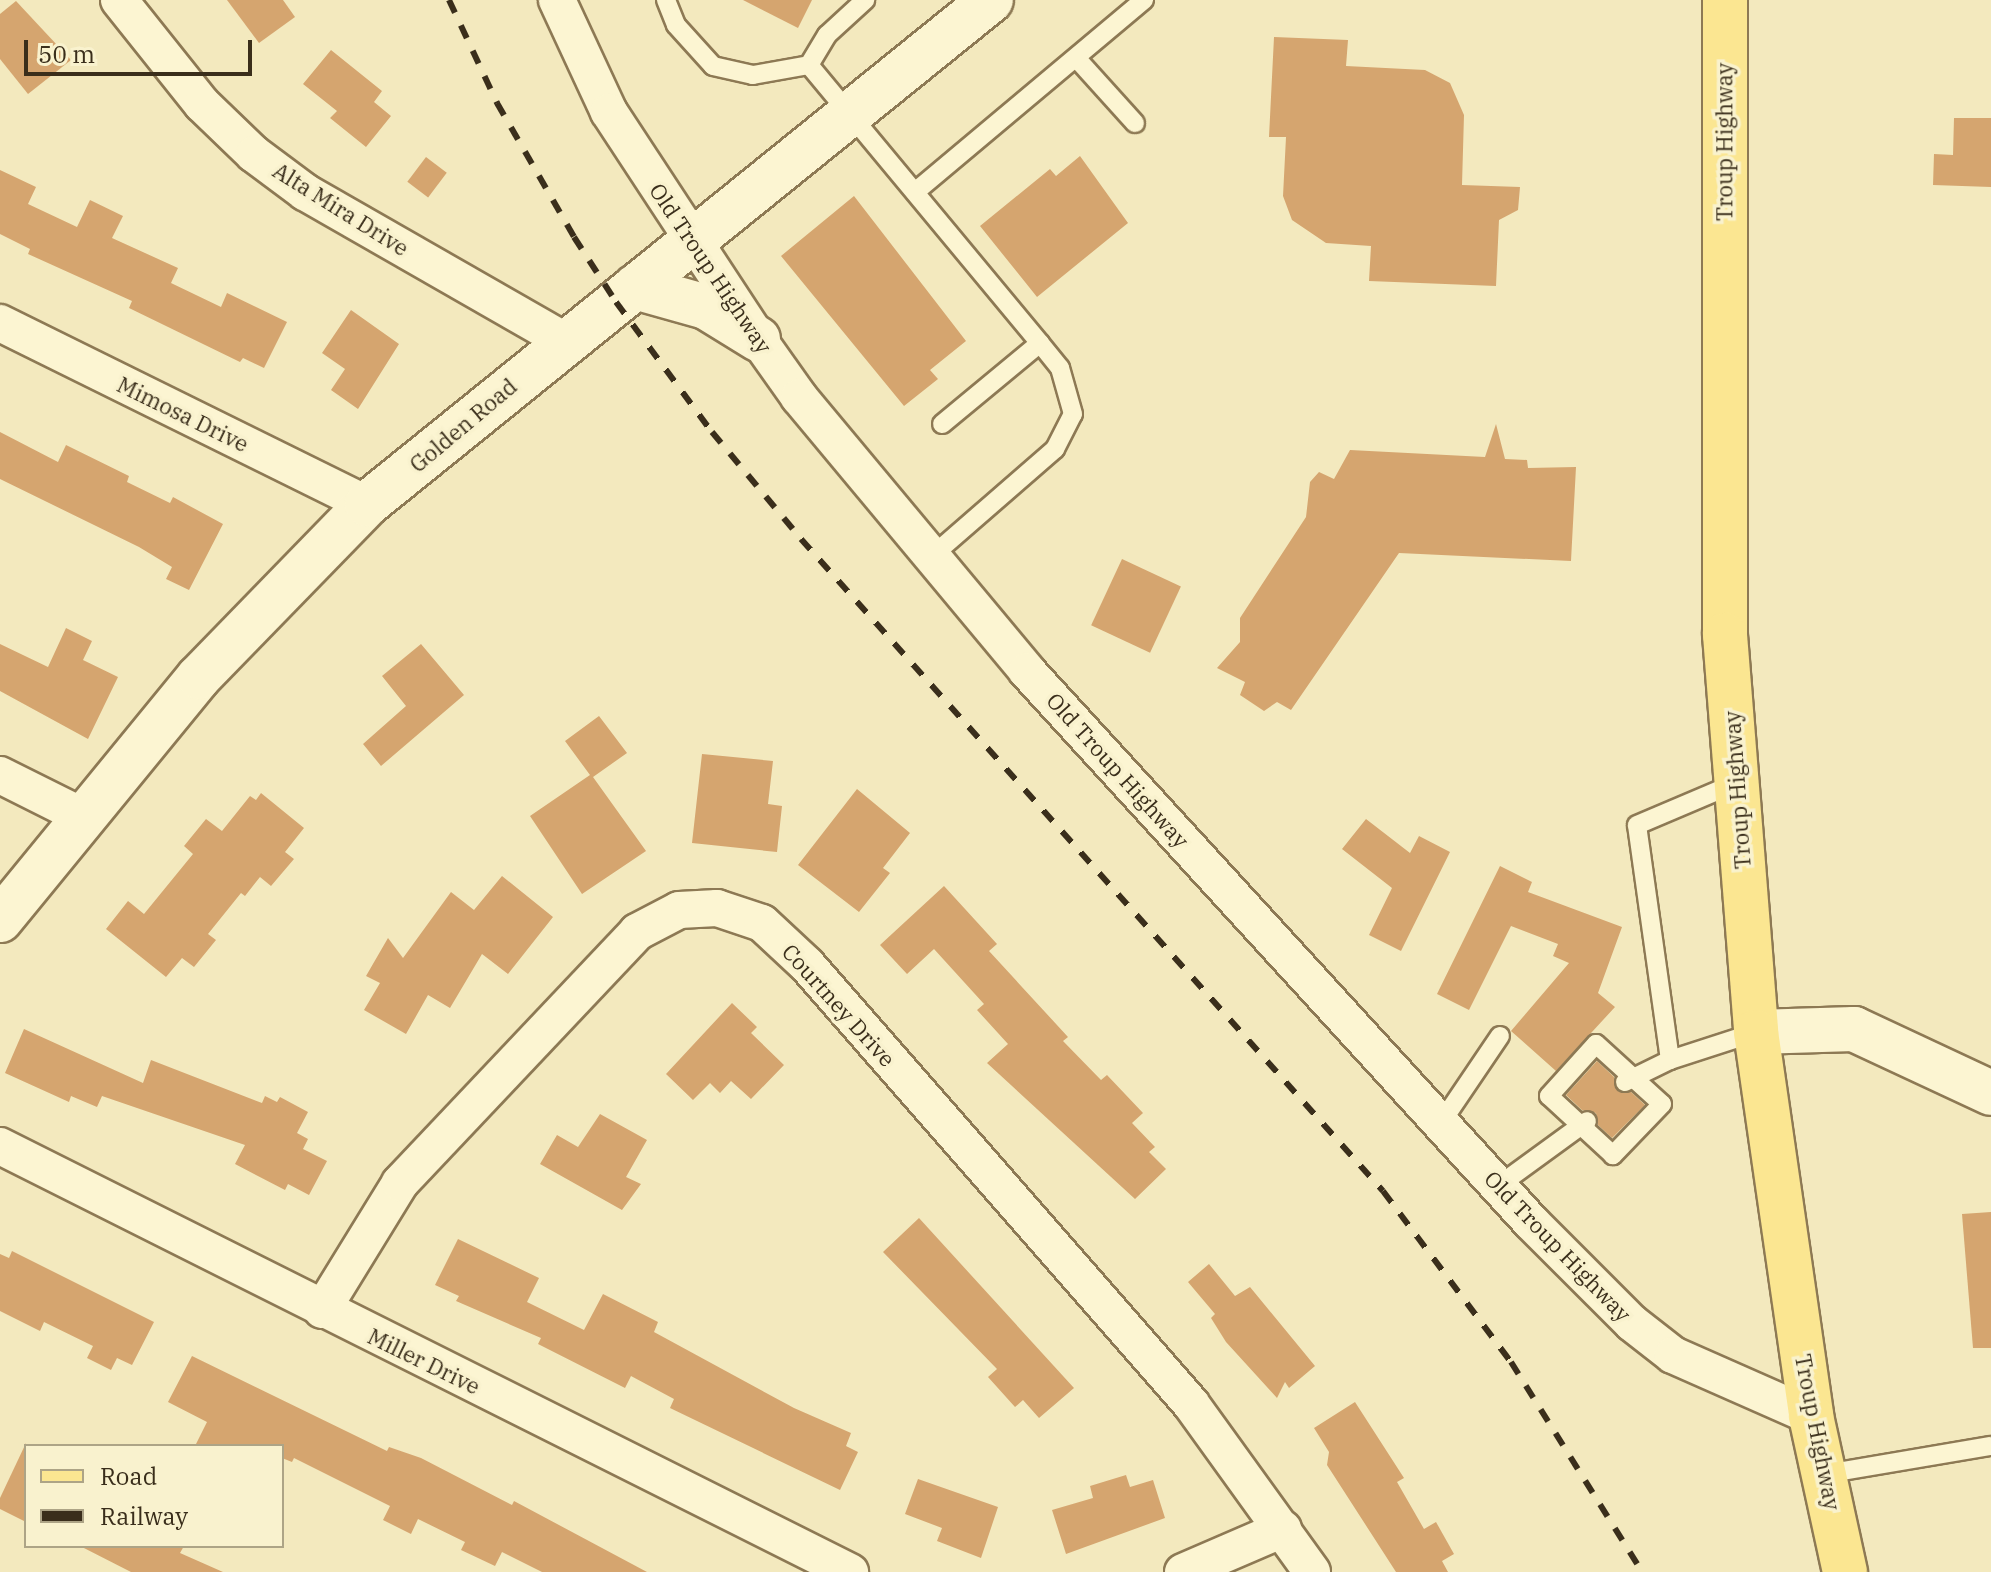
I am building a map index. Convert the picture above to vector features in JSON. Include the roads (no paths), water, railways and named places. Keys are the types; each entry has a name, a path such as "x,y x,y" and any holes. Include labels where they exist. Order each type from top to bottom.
{"main road":[{"name":"Troup Highway","path":"1725,0 1723,505 1736,783 1756,1032 1811,1416 1845,1572"}],"street":[{"name":"Alta Mira Drive","path":"119,0 202,104 254,154 305,192 565,341"},
{"name":"Old Troup Highway","path":"557,0 609,112 691,243 758,339 799,397 1027,671 1498,1186 1632,1323 1673,1355 1811,1416"},
{"name":"Golden Road","path":"0,920 82,816 199,677 367,504 991,0"},
{"path":"635,287 706,307 758,339"},
{"name":"Mimosa Drive","path":"0,323 367,504"},
{"path":"0,775 82,816"},
{"name":"Courtney Drive","path":"322,1310 400,1183 637,932 679,910 717,908 762,923 807,965 1191,1404 1312,1572"},
{"path":"1756,1032 1854,1029 1991,1093"},
{"name":"Miller Drive","path":"0,1146 850,1572"},
{"path":"1183,1572 1283,1529"}],"lane":[{"path":"666,0 676,25 713,66 753,75 809,65 827,35 865,0"},
{"path":"915,192 1078,60 1144,0"},
{"path":"1078,60 1135,123"},
{"path":"809,65 1060,368 1073,414 1055,449 932,556"},
{"path":"942,424 1040,343"},
{"path":"1670,1060 1637,825 1736,783"},
{"path":"1627,1080 1670,1060 1756,1032"},
{"path":"1441,1123 1500,1036"},
{"path":"1596,1044 1627,1080 1662,1104 1613,1155 1585,1124 1549,1096 1596,1044"},
{"path":"1498,1186 1585,1124"},
{"path":"1825,1474 1991,1446"}],"railway":[{"path":"449,0 497,103 574,237 616,302 712,432 801,539 1383,1191 1511,1362 1642,1572"}]}
